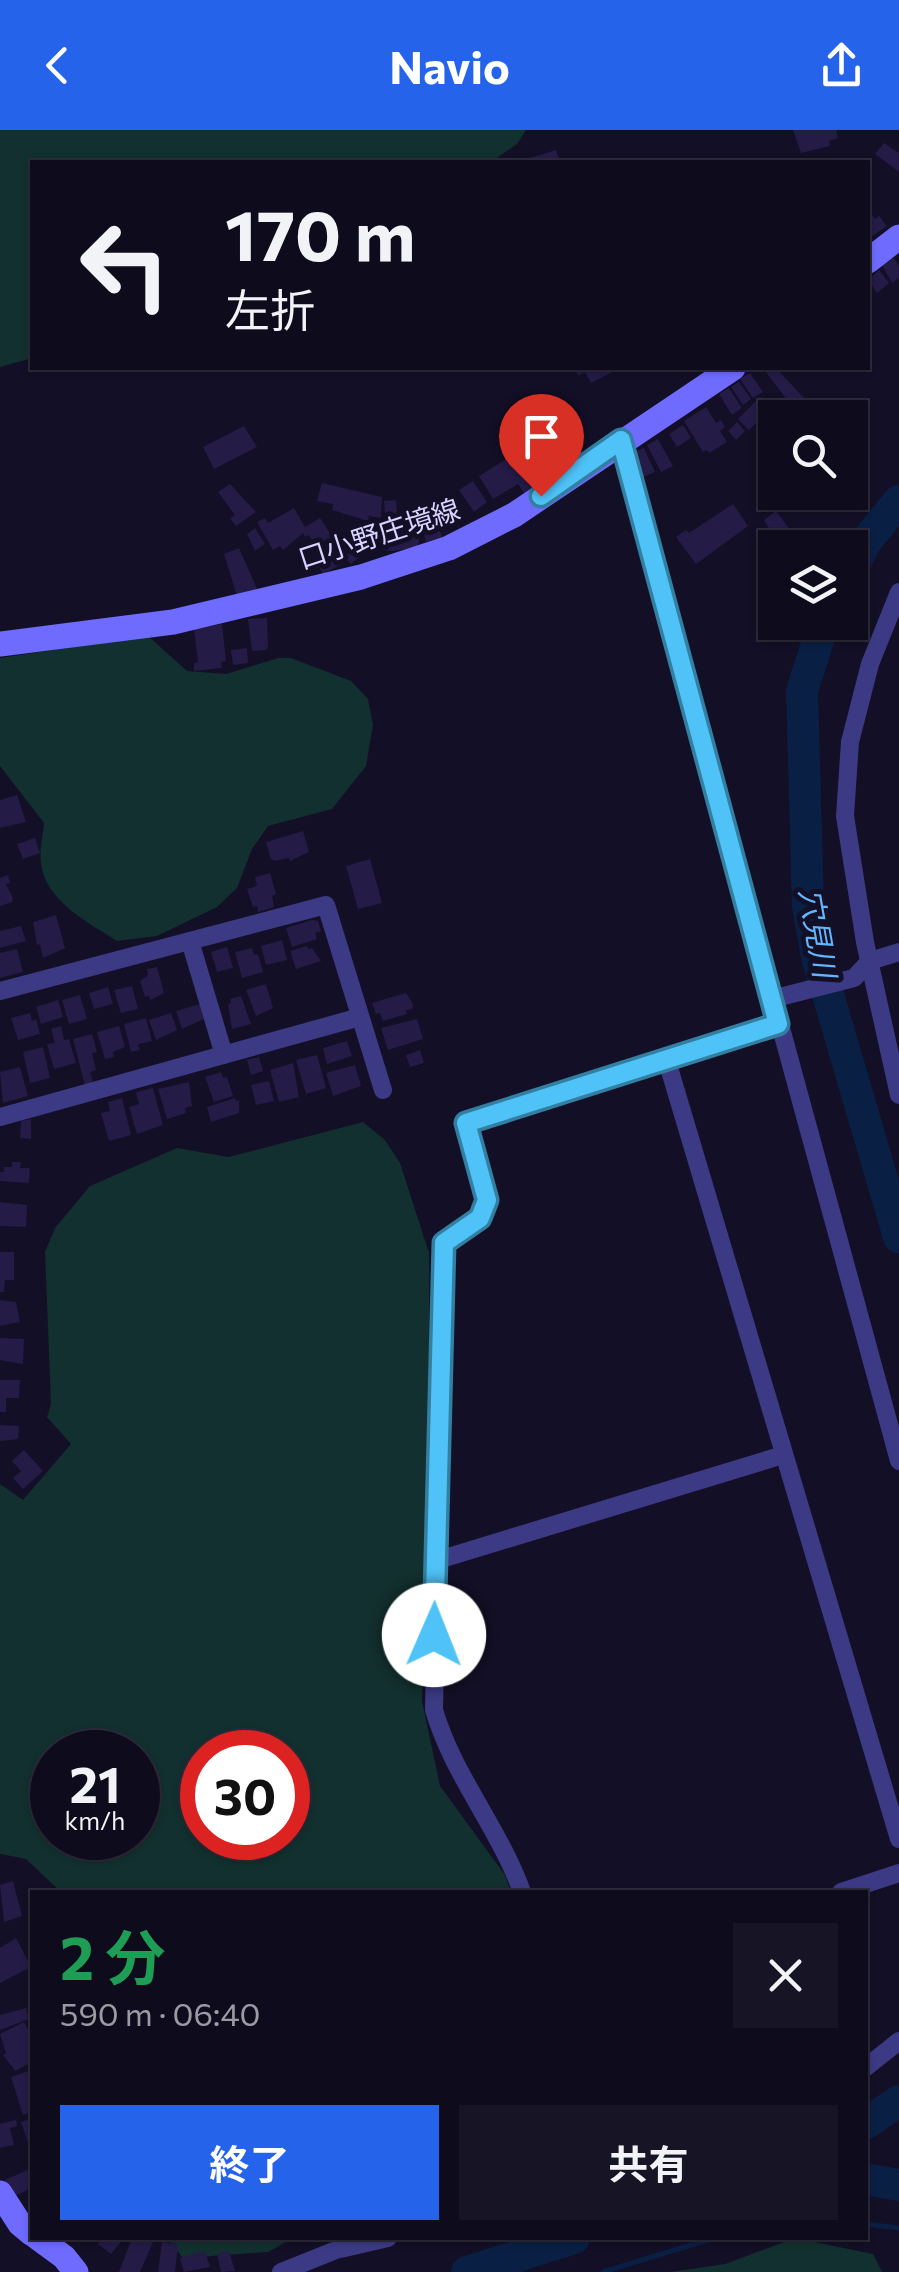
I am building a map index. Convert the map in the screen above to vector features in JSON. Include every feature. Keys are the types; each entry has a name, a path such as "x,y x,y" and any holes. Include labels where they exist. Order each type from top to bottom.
{"main road":[{"path":"870,259 899,237"},
{"name":"口小野庄境線","path":"0,644 172,622 362,577 450,548 514,515 730,370"},
{"path":"0,2193 20,2224 30,2232"},
{"path":"41,2240 64,2257 76,2272"}],"street":[{"path":"621,440 899,1461"},
{"path":"899,592 870,664 850,742 845,816 870,961 899,1095"},
{"path":"0,991 326,905 383,1090"},
{"path":"190,941 224,1055"},
{"path":"772,999 854,978 870,961 899,952"},
{"path":"0,1116 360,1017"},
{"path":"521,1890 508,1854 444,1743 434,1710 444,1243 480,1218 487,1200 466,1123 778,1024"},
{"path":"667,1061 899,1840"},
{"path":"435,1561 783,1455"},
{"path":"847,1890 899,1873"},
{"path":"868,2066 899,2041"},
{"path":"280,2272 336,2250 379,2240"}],"green space":[{"path":"0,130 526,130 517,144 494,160 30,160 30,359 0,367"},
{"path":"148,636 187,671 226,674 278,658 291,658 351,681 368,699 373,725 366,766 332,809 268,826 252,849 237,888 217,907 157,936 117,941 70,909 50,889 44,876 40,853 44,823 0,766 0,658"},
{"path":"363,1122 385,1140 400,1163 429,1253 430,1484 422,1701 440,1786 505,1875 510,1890 59,1890 26,1859 0,1854 0,1484 23,1500 71,1444 47,1417 51,1404 45,1252 55,1228 90,1186 177,1148 229,1157"},
{"path":"169,2240 289,2240 268,2252 183,2258"},
{"path":"790,2240 805,2240 873,2254 882,2272 670,2272 725,2264"}],"building":[{"path":"793,130 836,130 838,138 829,141 830,146 801,153"},
{"path":"884,143 899,153 899,172 875,154"},
{"path":"556,150 559,160 524,160"},
{"path":"870,212 875,219 879,216 887,226 870,238"},
{"path":"894,258 899,278 892,283 882,265"},
{"path":"879,270 889,283 877,293 870,278"},
{"path":"575,370 616,370 591,383 585,372 578,376"},
{"path":"764,370 778,370 804,398 787,400"},
{"path":"750,373 763,392 753,398 740,379"},
{"path":"739,382 751,399 743,405 731,387"},
{"path":"729,388 742,408 732,415 719,394"},
{"path":"760,397 763,400 758,400 758,421 749,430 738,419"},
{"path":"706,407 716,423 721,420 725,427 720,431 727,442 709,453 703,452 684,421"},
{"path":"547,411 553,421 542,428 535,417"},
{"path":"737,422 745,431 736,440 728,431"},
{"path":"552,424 570,453 543,475 547,480 539,485 518,452"},
{"path":"683,425 691,438 677,447 669,434"},
{"path":"244,426 257,447 214,469 203,447"},
{"path":"658,439 673,466 661,472 647,445"},
{"path":"644,448 655,472 643,477 632,453"},
{"path":"514,454 534,487 524,493 518,484 493,499 479,476"},
{"path":"473,481 487,502 474,512 459,490"},
{"path":"322,483 382,497 381,518 369,516 368,521 332,510 333,504 317,501"},
{"path":"230,484 256,512 236,526 230,518 235,515 218,492"},
{"path":"396,500 397,514 385,515 384,501"},
{"path":"733,504 748,526 696,564 676,537 686,530 689,533"},
{"path":"294,508 305,527 320,518 333,538 316,548 309,535 305,537 303,533 283,550 280,546 273,550 257,522 265,518 268,523"},
{"path":"776,511 790,530 770,530 764,520"},
{"path":"435,517 442,537 426,542 420,521"},
{"path":"414,523 416,538 420,538 417,547 393,551 382,550 381,541 369,543 367,529"},
{"path":"255,528 265,544 255,551 247,534"},
{"path":"346,543 359,557 351,564 338,550"},
{"path":"333,547 342,564 323,574 314,558"},
{"path":"239,548 257,589 237,596 224,554"},
{"path":"267,618 268,647 252,651 248,619"},
{"path":"222,624 226,661 221,662 222,668 194,671 194,663 198,662 194,629"},
{"path":"247,648 248,663 233,665 231,650"},
{"path":"17,795 26,822 0,828 0,800"},
{"path":"303,831 309,852 290,861 271,859 266,842"},
{"path":"35,838 40,853 23,859 17,844"},
{"path":"370,859 382,903 358,909 346,866"},
{"path":"270,873 276,894 272,896 274,907 258,912 247,889 257,886 255,877"},
{"path":"8,875 10,883 6,884 12,902 0,906 0,878"},
{"path":"56,915 65,948 43,958 33,922"},
{"path":"318,921 321,931 315,933 317,939 292,947 286,928"},
{"path":"21,926 26,941 0,948 0,931"},
{"path":"282,940 287,960 266,965 261,946"},
{"path":"307,946 321,961 296,969 290,951"},
{"path":"227,947 233,968 217,972 211,952"},
{"path":"252,948 263,972 242,978 235,952"},
{"path":"17,949 23,972 0,978 0,953"},
{"path":"157,967 164,993 150,1000 145,997 140,981 148,975 147,969"},
{"path":"266,984 273,1008 256,1016 246,990"},
{"path":"132,986 138,1009 121,1013 114,990"},
{"path":"108,987 113,1004 94,1009 89,993"},
{"path":"406,993 413,1004 407,1014 383,1021 380,1013 376,1014 372,1003"},
{"path":"80,995 87,1019 69,1024 62,1000"},
{"path":"241,996 251,1024 232,1029 228,1004 230,999"},
{"path":"58,1000 63,1017 41,1024 36,1007"},
{"path":"200,1004 204,1019 182,1029 176,1011"},
{"path":"30,1013 40,1034 18,1040 11,1018"},
{"path":"171,1013 177,1030 156,1040 149,1020"},
{"path":"146,1018 152,1041 138,1044 140,1050 131,1052 124,1024"},
{"path":"417,1019 423,1039 388,1050 381,1028"},
{"path":"61,1026 76,1063 54,1069 47,1044 55,1043 51,1029"},
{"path":"119,1026 125,1047 105,1059 97,1032"},
{"path":"92,1034 96,1070 90,1072 93,1081 85,1086 73,1039"},
{"path":"347,1041 352,1056 327,1064 323,1048"},
{"path":"43,1047 50,1078 30,1083 23,1052"},
{"path":"420,1050 424,1063 410,1067 406,1055"},
{"path":"317,1055 326,1088 306,1094 296,1060"},
{"path":"259,1057 263,1071 251,1075 247,1060"},
{"path":"293,1063 299,1097 279,1102 270,1070"},
{"path":"355,1065 361,1086 333,1096 326,1073"},
{"path":"20,1067 28,1096 3,1103 0,1072"},
{"path":"221,1072 223,1078 227,1077 233,1096 214,1102 205,1077"},
{"path":"269,1081 274,1101 256,1105 251,1085"},
{"path":"189,1082 192,1106 185,1108 186,1113 167,1119 158,1089"},
{"path":"153,1088 163,1125 137,1134 129,1107 139,1104 136,1092"},
{"path":"122,1098 131,1135 109,1141 101,1113 110,1111 108,1102"},
{"path":"239,1100 239,1113 211,1122 207,1107"},
{"path":"31,1119 31,1139 20,1138 21,1121"},
{"path":"12,1162 21,1162 20,1168 30,1168 29,1183 0,1181 0,1172 4,1172 4,1167 12,1167"},
{"path":"0,1202 27,1205 26,1227 0,1226"},
{"path":"0,1252 14,1252 14,1280 5,1280 4,1292 0,1292"},
{"path":"0,1300 16,1302 20,1322 0,1326"},
{"path":"0,1338 24,1339 23,1364 0,1360"},
{"path":"0,1380 20,1380 19,1398 6,1398 6,1412 0,1412"},
{"path":"0,1425 19,1426 18,1439 0,1441"},
{"path":"24,1450 43,1471 23,1489 13,1478 21,1471 12,1461"},
{"path":"13,1881 22,1916 4,1922 0,1885"},
{"path":"16,1938 30,1968 0,1983 0,1948"},
{"path":"26,2008 29,2019 0,2030 0,2015"},
{"path":"24,2022 30,2033 30,2063 15,2071 3,2055 6,2053 0,2034"},
{"path":"30,2071 30,2113 23,2115 11,2077"},
{"path":"30,2119 30,2149 21,2122"},
{"path":"16,2120 17,2126 10,2128 14,2145 0,2148 0,2124"},
{"path":"30,2169 30,2189 12,2197 5,2180"},
{"path":"101,2240 122,2240 111,2254 98,2244"},
{"path":"131,2240 153,2242 140,2272 119,2272"},
{"path":"162,2242 178,2244 175,2272 158,2272"},
{"path":"205,2251 210,2267 184,2272 180,2258"},
{"path":"229,2251 235,2271 221,2272 217,2254"}],"waterway":[{"name":"穴見川","path":"868,539 899,501"},
{"name":"穴見川","path":"818,640 802,691 808,906 817,957 899,1237"},
{"name":"穴見川","path":"868,2122 899,2101"},
{"path":"868,2180 899,2185"},
{"path":"868,2224 899,2228"},
{"name":"穴見川","path":"467,2272 568,2240"},
{"path":"603,2272 707,2240"}],"route":[{"path":"434,1635 444,1243 480,1218 487,1200 466,1123 778,1024 621,440 541,496"}]}
